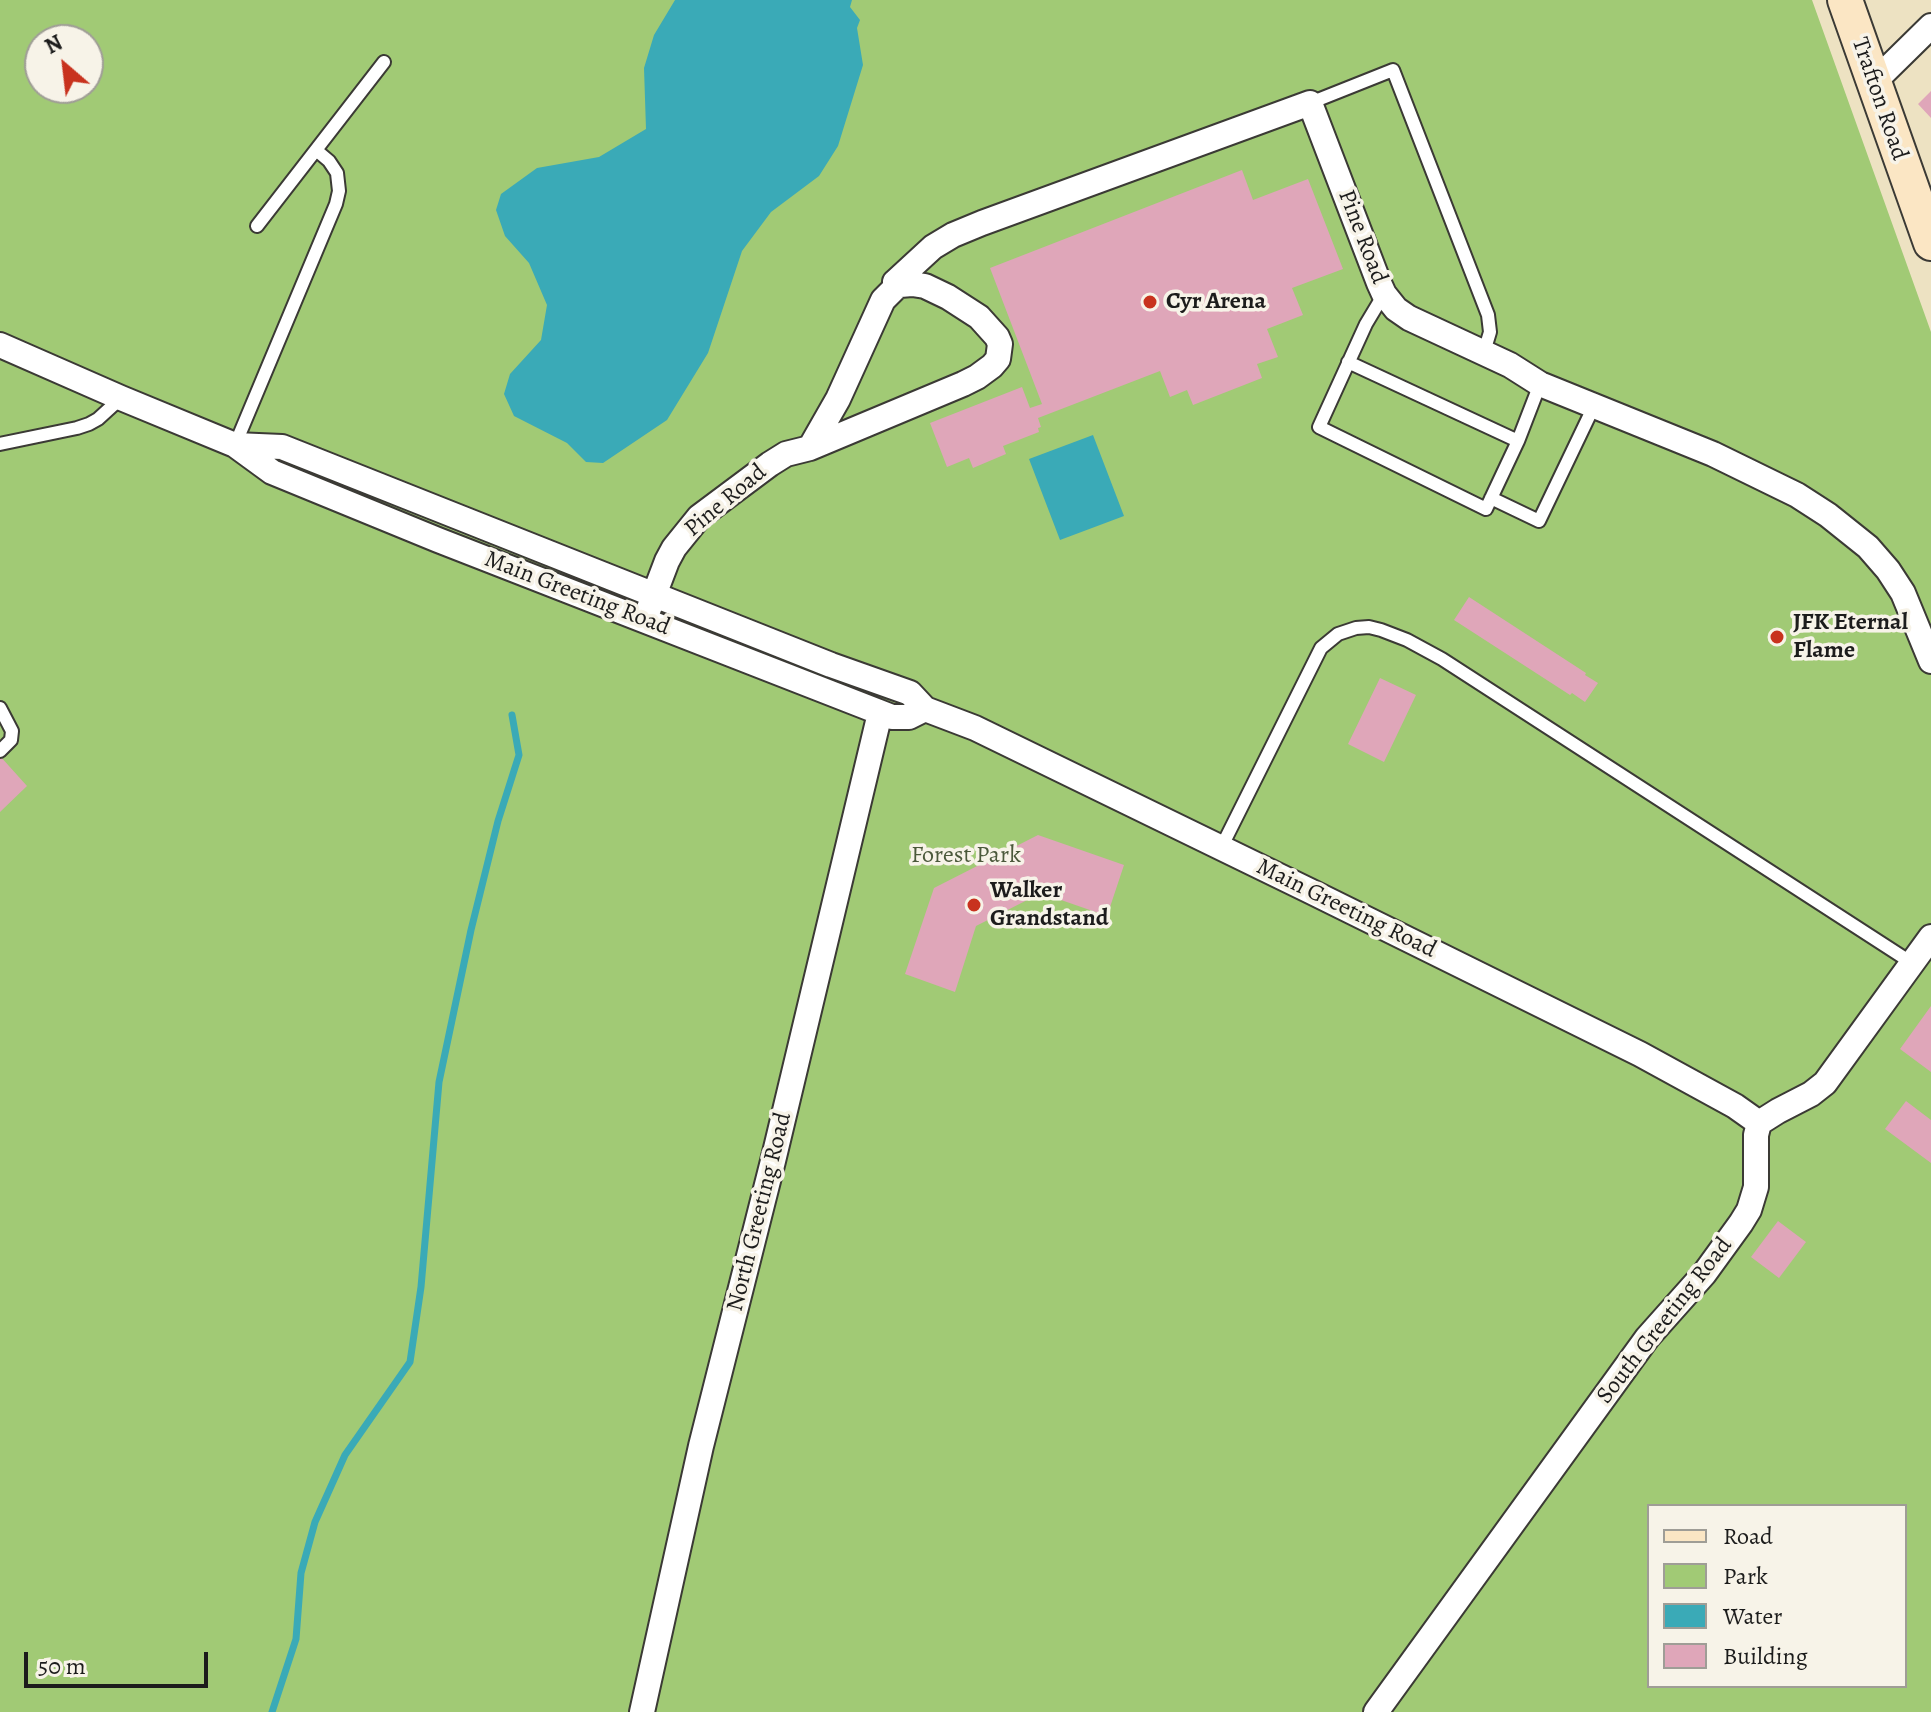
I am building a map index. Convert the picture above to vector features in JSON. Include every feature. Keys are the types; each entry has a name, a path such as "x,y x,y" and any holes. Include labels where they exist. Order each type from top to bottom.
{"street":[{"name":"Trafton Road","path":"1845,0 1931,243"},
{"path":"1873,83 1931,26"},
{"path":"810,448 838,399 883,300 895,288 895,282 933,247 967,229 1310,103"},
{"name":"Pine Road","path":"1310,103 1384,294 1396,309 1510,365 1540,384 1713,454 1797,495 1868,547 1888,570 1903,593 1931,661"},
{"name":"Pine Road","path":"644,620 674,548 699,517 770,464 786,454 810,448 963,384 998,359 1000,344 997,337 979,317 937,291 895,282"},
{"name":"Main Greeting Road","path":"0,345 235,445 279,476 880,713 901,718 925,709"},
{"name":"Main Greeting Road","path":"235,445 282,447 831,665 910,693 925,709 975,728 1640,1054 1735,1106 1759,1123"},
{"name":"North Greeting Road","path":"642,1712 701,1446 880,713"},
{"path":"1759,1123 1825,1083 1931,937"},
{"name":"South Greeting Road","path":"1376,1712 1647,1338 1704,1274 1741,1223 1756,1187 1756,1135 1759,1123"}],"lane":[{"path":"257,226 384,62"},
{"path":"1310,103 1393,70 1488,315 1490,332 1484,352"},
{"path":"235,445 336,204 339,191 337,173 316,150"},
{"path":"1384,294 1366,324 1319,427 1486,509 1518,441 1540,384"},
{"path":"1348,362 1518,441"},
{"path":"0,444 89,424 121,398"},
{"path":"1491,498 1539,521 1594,406"},
{"path":"1221,848 1321,648 1338,634 1369,627 1407,640 1442,659 1912,963"},
{"path":"0,708 12,731 11,740 0,751"}],"green space":[{"name":"Forest Park","path":"0,0 1812,0 1931,332 1931,1712 0,1712"}],"water":[{"path":"675,0 852,0 850,7 860,20 857,28 863,65 838,146 819,176 771,212 742,251 708,353 667,420 603,463 586,462 567,443 514,416 504,394 510,374 541,340 547,305 529,263 505,236 496,210 501,194 537,168 599,157 646,129 644,68 654,35"},
{"path":"1093,435 1124,516 1060,540 1029,459"}],"building":[{"path":"1931,91 1931,118 1918,104"},
{"name":"Cyr Arena","path":"1242,170 1253,200 1308,179 1343,269 1292,288 1303,315 1267,329 1278,357 1257,364 1262,378 1193,405 1187,390 1170,397 1160,371 1038,418 1039,432 1003,446 1006,454 973,468 969,458 947,467 930,423 1022,387 1030,408 1042,404 990,268"},
{"path":"1469,597 1598,683 1585,702 1454,620"},
{"path":"1380,678 1416,695 1384,762 1348,744"},
{"path":"0,756 27,786 0,812"},
{"name":"Walker Grandstand","path":"1038,835 1124,865 1107,916 1041,893 976,926 955,992 905,974 934,888"},
{"path":"1931,1006 1931,1072 1900,1049"},
{"path":"1906,1101 1931,1120 1931,1163 1885,1129"},
{"path":"1778,1221 1806,1242 1779,1278 1751,1257"}],"waterway":[{"path":"272,1712 296,1639 301,1573 315,1522 345,1455 410,1362 421,1287 439,1082 471,930 498,821 519,755 512,715"}],"place":[{"name":"Cyr Arena","path":"1150,302"},
{"name":"JFK Eternal Flame","path":"1777,637"},
{"name":"Walker Grandstand","path":"974,905"}]}
